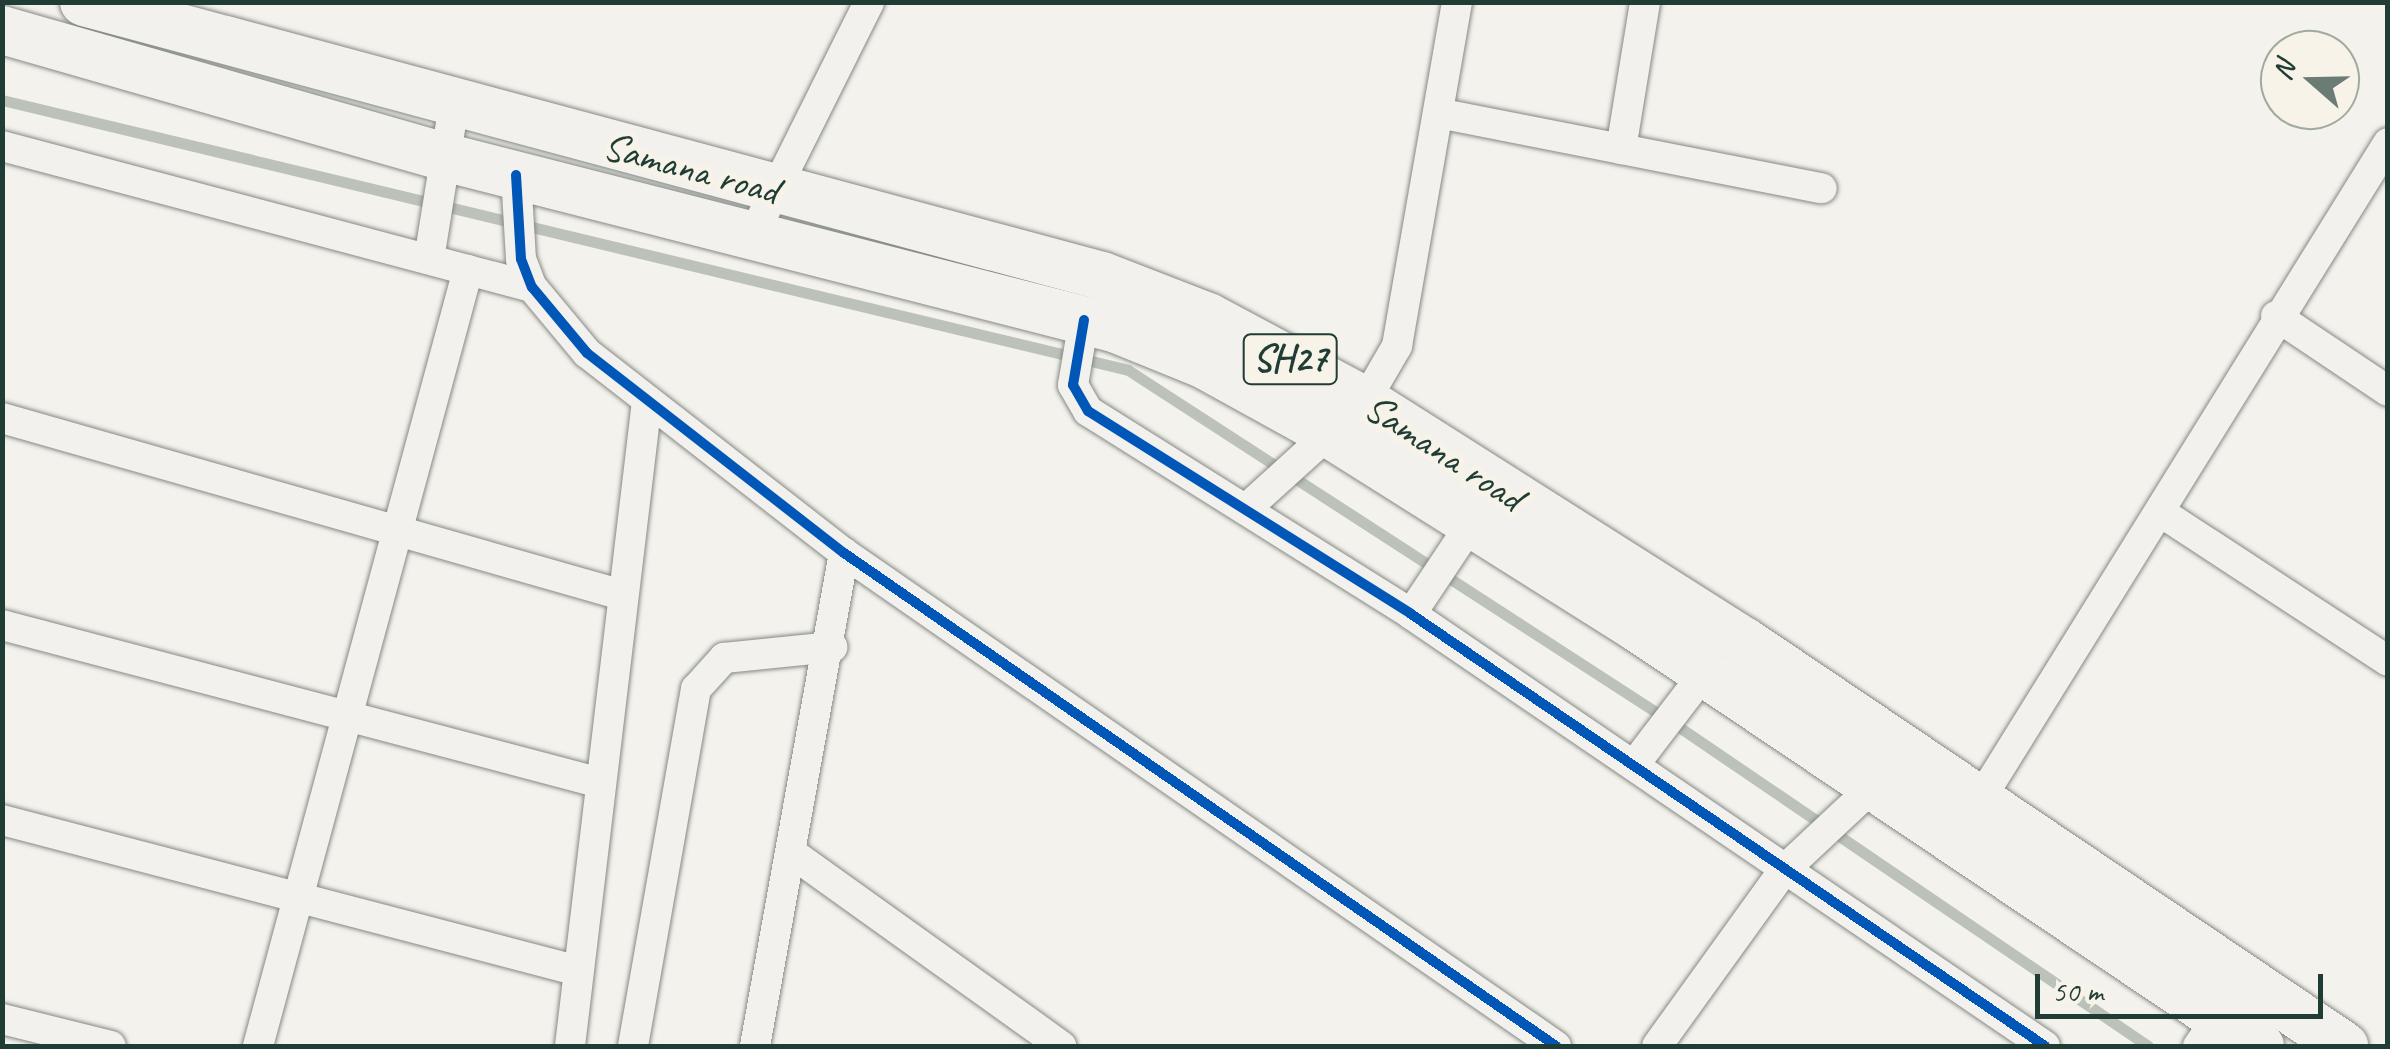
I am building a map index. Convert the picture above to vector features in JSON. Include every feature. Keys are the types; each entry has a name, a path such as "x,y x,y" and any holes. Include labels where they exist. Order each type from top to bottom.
{"main road":[{"name":"Samana road","path":"84,2 153,12 454,104 1102,276 1208,317 1364,401 1981,798 2344,1046"},
{"name":"Samana road","path":"2,30 516,198 752,237 1078,355 1205,365 1330,434 1460,541 1704,672 1876,784 2208,1032 2260,1046"}],"street":[{"path":"752,237 779,192 869,2"},
{"path":"1258,498 1364,401 1397,346 1458,2"},
{"path":"1621,148 1645,2"},
{"path":"429,259 454,104"},
{"path":"1438,113 1822,188"},
{"path":"1981,798 2162,514 2276,316 2388,143"},
{"path":"2,146 468,270 527,273"},
{"path":"516,198 527,273 552,318 646,401 844,553 1556,1046"},
{"path":"258,1046 468,270"},
{"path":"2276,316 2388,391"},
{"path":"1078,355 1088,411 1258,498 1412,614 1652,742 1784,870 2045,1046"},
{"path":"570,1046 646,401"},
{"path":"2,418 622,595"},
{"path":"2162,514 2388,662"},
{"path":"1412,614 1460,541"},
{"path":"756,1046 832,646 844,553"},
{"path":"2,624 601,784"},
{"path":"633,1046 696,688 724,658 832,646"},
{"path":"1652,742 1704,672"},
{"path":"1658,1046 1784,870 1876,784"},
{"path":"2,820 579,971"},
{"path":"793,854 1061,1046"},
{"path":"2,1018 111,1046"}],"waterway":[{"path":"2,100 1128,370 1679,727 2148,1046"}],"cycle path":[{"path":"516,175 521,259 532,287 587,353 844,553 1556,1046"},
{"path":"1084,320 1073,385 1088,411 1411,614 2045,1046"}]}
